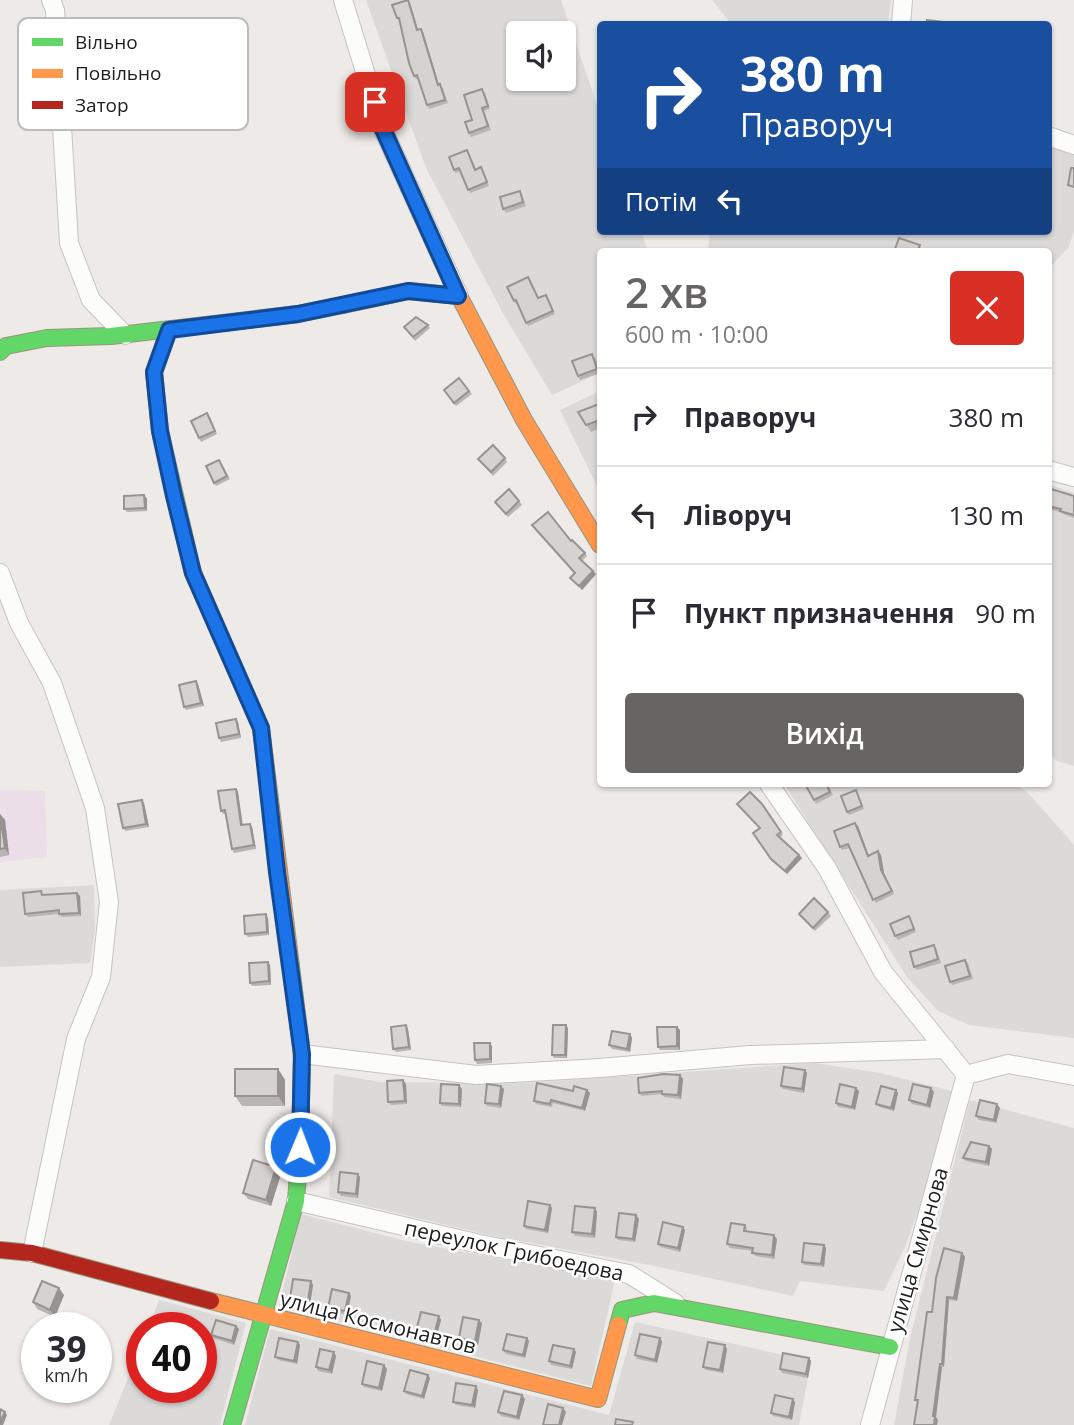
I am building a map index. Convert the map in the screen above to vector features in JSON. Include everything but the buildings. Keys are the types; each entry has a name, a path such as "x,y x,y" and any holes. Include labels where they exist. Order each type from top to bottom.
{"street":[{"path":"51,0 55,18"},
{"path":"344,0 382,127 458,296 524,420 597,540"},
{"path":"901,21 903,0"},
{"path":"62,130 69,243 91,300 125,335"},
{"path":"1052,137 1074,145"},
{"path":"0,352 6,346 47,338 125,335 298,314 408,291 458,296"},
{"path":"169,330 154,372 160,431 193,573 261,728 302,1054 296,1201 232,1425"},
{"path":"1052,471 1074,477"},
{"path":"0,573 19,622 52,683 95,808 109,902 101,977 76,1039 32,1253"},
{"path":"771,787 827,868 883,972 967,1075 1008,1064 1074,1076"},
{"path":"302,1054 476,1076 750,1055 946,1049"},
{"name":"улица Смирнова","path":"870,1425 967,1075"},
{"name":"переулок Грибоедова","path":"296,1201 629,1275 681,1307 890,1347"},
{"name":"улица Космонавтов","path":"0,1250 32,1253 262,1315 598,1399 622,1310 654,1303 681,1307"}],"shaded area":[{"path":"366,0 561,0 568,21 506,21 506,91 576,91 576,43 597,104 597,235 642,235 647,248 597,248 597,374 552,395 504,315 426,168"},
{"path":"712,0 891,0 888,21 729,21"},
{"path":"1052,146 1074,153 1074,232 1068,248 1052,265 1052,248 708,248 710,235 1052,235"},
{"path":"597,392 597,486 560,410"},
{"path":"1052,485 1074,493 1074,766 1057,761 1052,756"},
{"path":"786,787 1020,787 1074,845 1074,1038 969,1025 938,1011 907,977"},
{"path":"0,790 45,791 47,857 0,862"},
{"path":"94,885 95,931 90,963 0,967 0,890"},
{"path":"814,1063 881,1073 952,1091 936,1162 905,1247 884,1291 800,1281 793,1296 649,1265 493,1236 329,1197 334,1074 380,1082 526,1083"},
{"path":"970,1100 1074,1128 1074,1425 894,1425 910,1338"},
{"path":"301,1214 406,1241 615,1280 591,1386 279,1306"},
{"path":"159,1300 204,1312 154,1312"},
{"path":"217,1315 246,1323 220,1425 109,1425 126,1383 126,1403 217,1403"},
{"path":"635,1322 811,1361 799,1425 245,1425 270,1329 609,1415"}],"traffic: fast":[{"path":"0,352 6,346 47,338 111,336 298,314 343,305"},
{"path":"169,330 154,372 160,431 193,573 247,696"},
{"path":"232,1425 296,1201 302,1054 291,966"},
{"path":"618,1325 622,1310 654,1303 890,1347"}],"traffic: slow":[{"path":"343,305 409,291 459,296 524,420 597,540"},
{"path":"247,696 261,728 291,966"},
{"path":"211,1301 598,1399 618,1325"}],"traffic: jam":[{"path":"0,1250 32,1253 211,1301"}],"route":[{"path":"300,1147 302,1054 261,728 193,573 160,431 154,372 169,330 298,314 408,291 458,296 382,127 375,102"}]}
